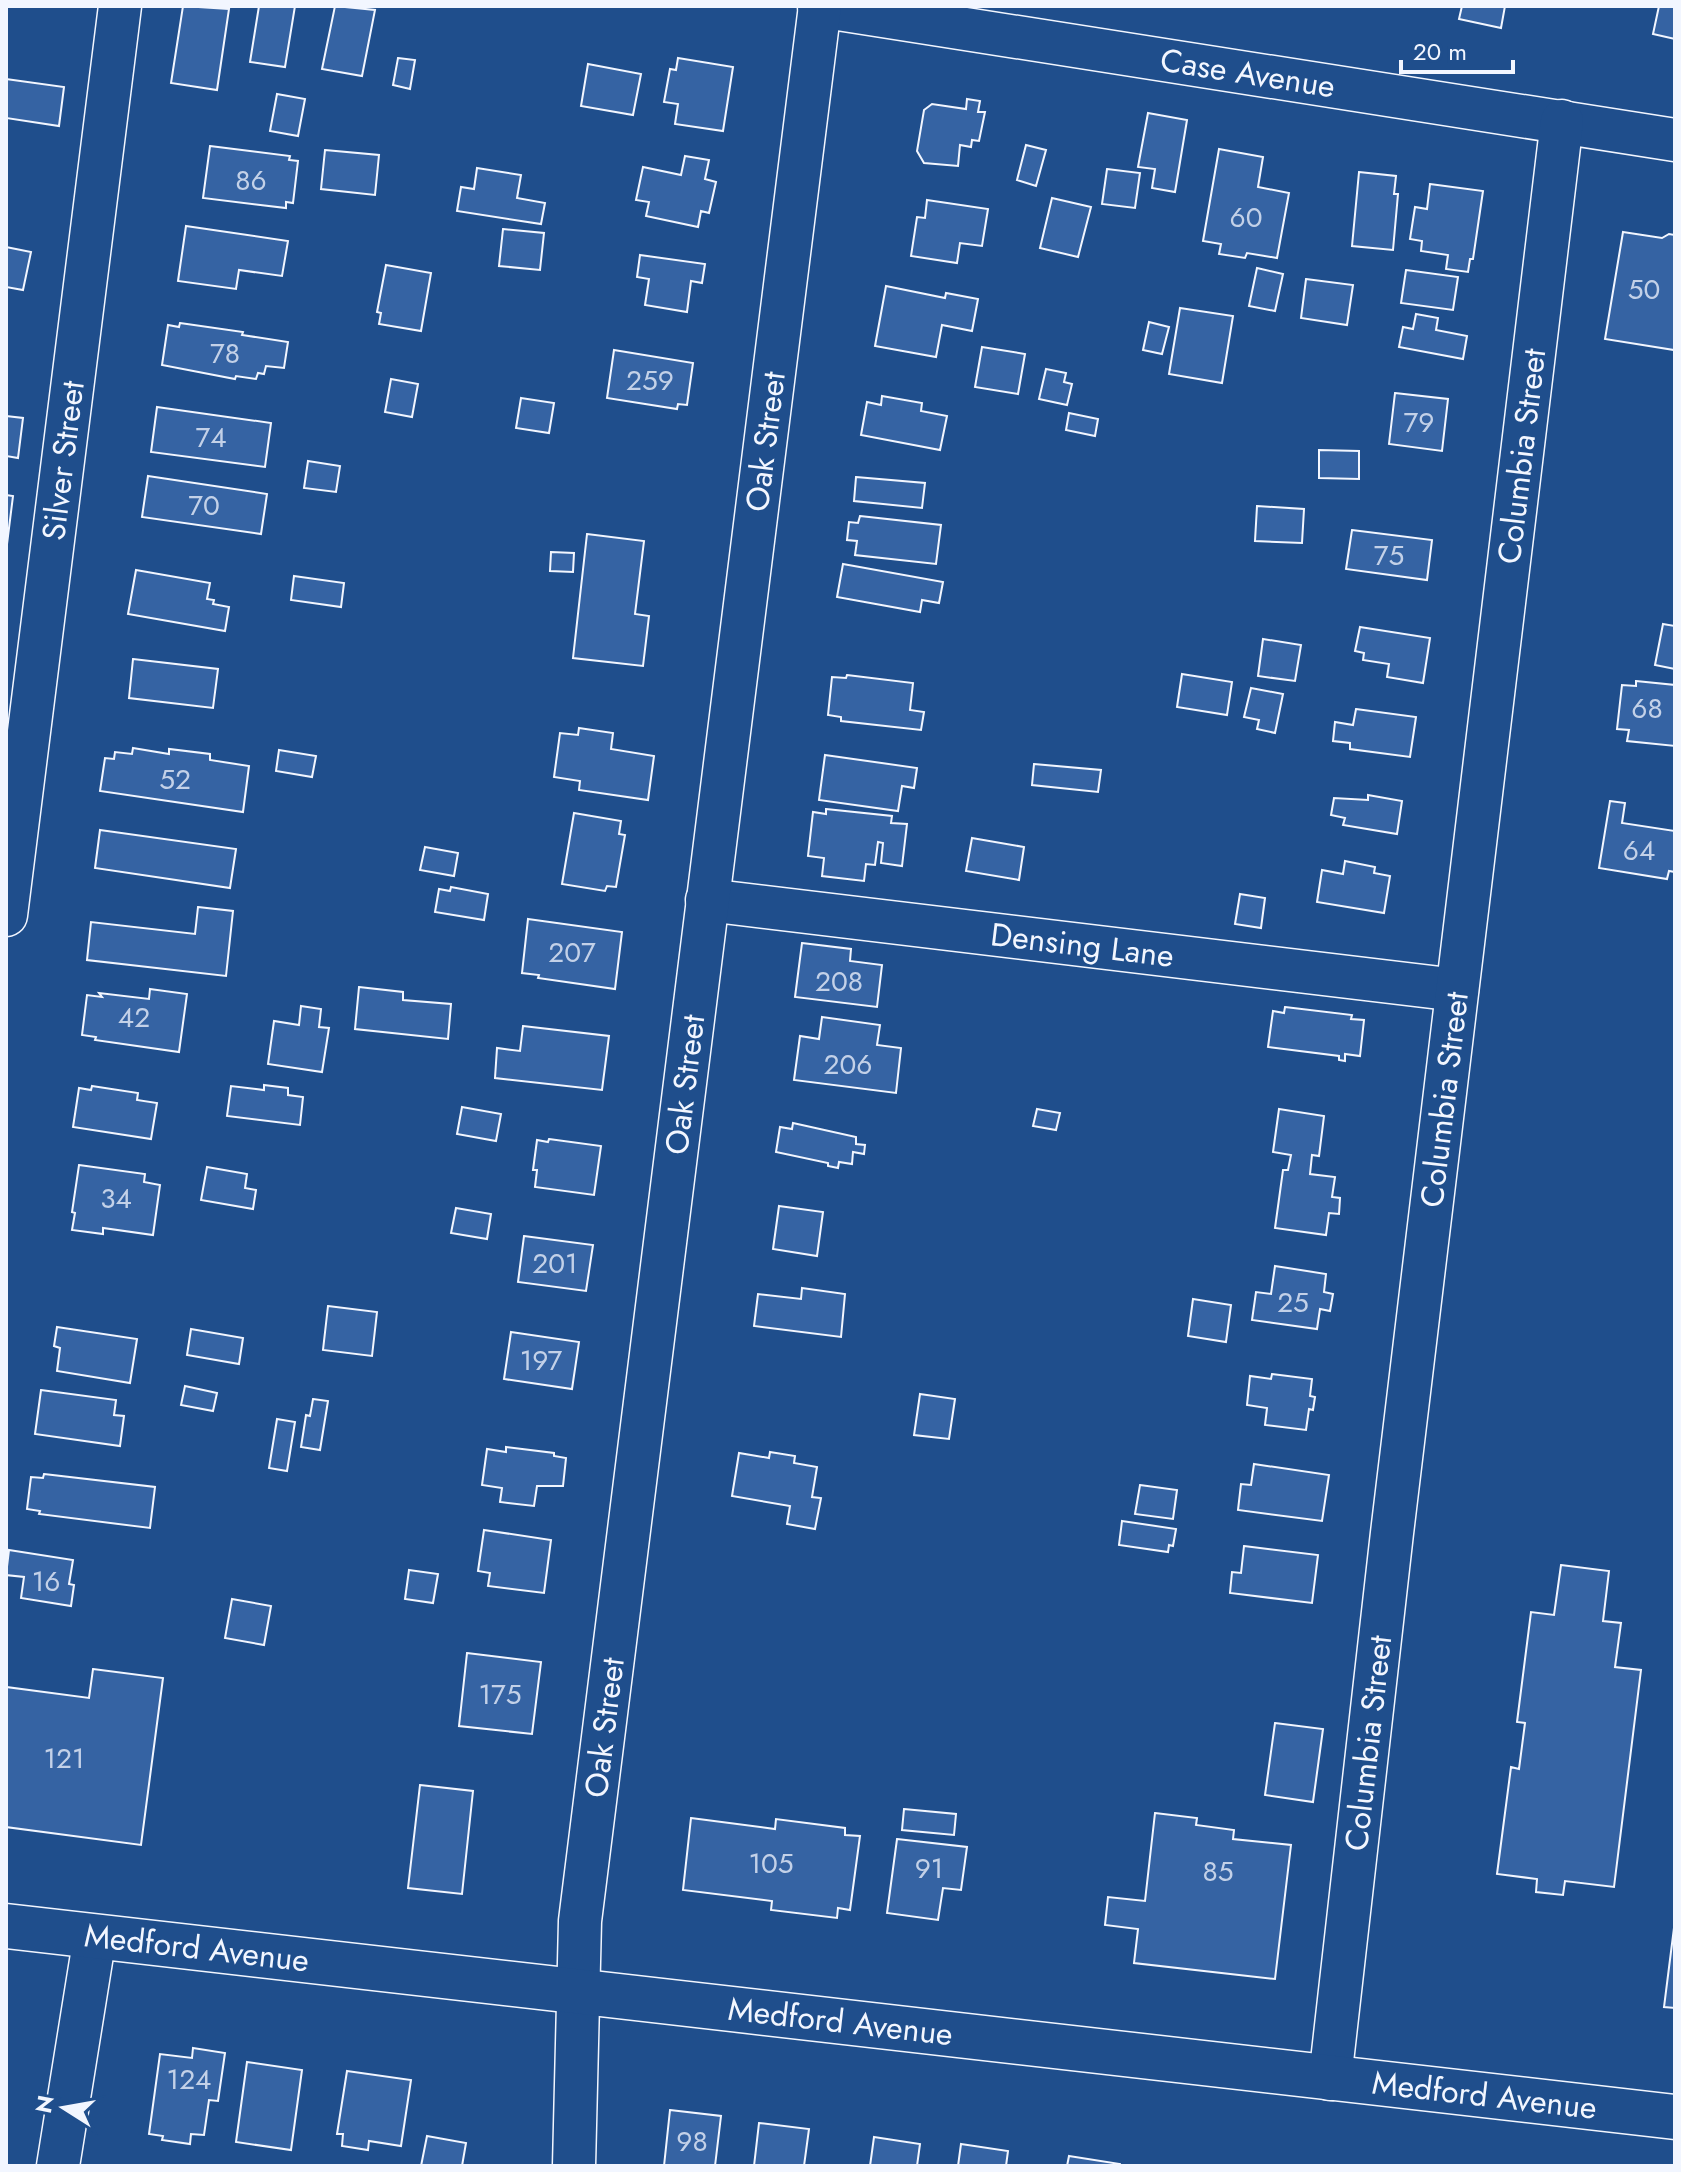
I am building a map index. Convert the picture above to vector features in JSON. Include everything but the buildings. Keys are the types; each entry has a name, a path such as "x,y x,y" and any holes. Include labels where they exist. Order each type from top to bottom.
{"main road":[{"name":"Medford Avenue","path":"6,1926 1675,2117"}],"street":[{"name":"Silver Street","path":"6,915 120,6"},
{"name":"Case Avenue","path":"820,6 1675,140"},
{"name":"Oak Street","path":"574,2166 580,1921 820,6"},
{"name":"Columbia Street","path":"1330,2079 1562,121"},
{"name":"Densing Lane","path":"707,900 1457,990"},
{"path":"58,2166 95,1936"}]}
